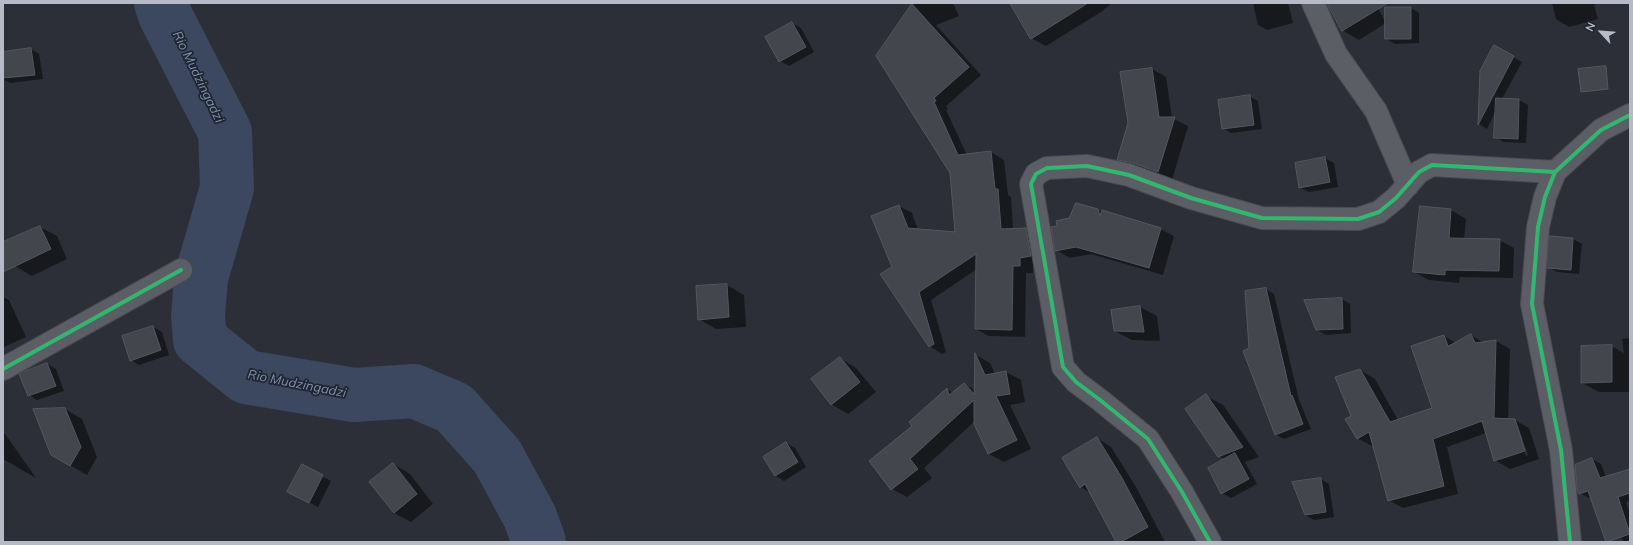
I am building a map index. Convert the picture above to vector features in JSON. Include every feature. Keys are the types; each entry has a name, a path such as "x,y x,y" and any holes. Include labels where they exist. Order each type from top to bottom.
{"street":[{"path":"1313,3 1336,54 1376,111 1408,185"},
{"path":"1570,542 1561,450 1532,304 1538,227 1545,197 1555,172 1601,130 1630,115"},
{"path":"1210,542 1182,492 1148,440 1076,382 1063,367 1031,184 1036,174 1047,168 1087,166 1129,175 1191,198 1262,218 1358,219 1379,212 1420,172 1432,165 1555,172"},
{"path":"3,369 181,270"}],"building":[{"path":"1010,3 1088,3 1031,39"},
{"path":"1327,3 1388,3 1342,31"},
{"path":"912,4 969,67 934,98 936,101 934,102 958,155 991,151 995,189 998,189 1001,229 1026,228 1031,256 1020,258 1020,266 1013,266 1012,330 975,329 976,254 919,292 934,344 929,347 880,274 892,267 871,216 899,205 908,228 955,232 950,173 876,56"},
{"path":"1385,7 1411,7 1411,39 1385,39"},
{"path":"792,22 806,47 779,62 765,37"},
{"path":"1494,45 1514,56 1478,125 1480,71"},
{"path":"31,48 35,75 3,78 3,52"},
{"path":"1606,66 1608,89 1581,92 1578,69"},
{"path":"1152,68 1159,117 1175,117 1158,172 1133,163 1117,160 1128,123 1120,72"},
{"path":"1250,95 1254,125 1222,129 1218,100"},
{"path":"1496,98 1519,99 1518,139 1494,138"},
{"path":"1325,157 1330,182 1299,188 1295,163"},
{"path":"1076,203 1098,209 1100,216 1102,210 1161,228 1149,268 1076,247 1055,251 1051,227 1057,226 1056,221 1069,218"},
{"path":"1420,206 1451,209 1449,238 1500,239 1499,271 1445,270 1445,275 1413,272"},
{"path":"40,226 51,249 3,272 3,242"},
{"path":"1550,236 1573,238 1571,270 1547,268"},
{"path":"727,284 729,317 698,320 696,286"},
{"path":"1266,288 1291,396 1292,395 1303,424 1275,435 1243,351 1249,348 1245,291"},
{"path":"1342,298 1343,329 1316,330 1304,300"},
{"path":"1140,306 1144,332 1114,331 1111,310"},
{"path":"153,326 161,350 130,361 122,336"},
{"path":"1471,334 1475,343 1496,340 1494,417 1492,418 1515,419 1525,451 1494,461 1482,421 1433,439 1444,486 1388,501 1369,432 1357,439 1345,419 1351,416 1335,377 1360,369 1390,422 1432,408 1411,346 1444,335 1448,346"},
{"path":"1612,345 1612,382 1581,383 1581,346"},
{"path":"975,353 985,375 1006,371 1010,394 996,396 1017,440 988,454 974,424 974,400 910,459 918,469 891,490 869,461 912,426 909,422 947,388 949,395 964,383 974,394"},
{"path":"840,357 860,382 831,405 811,379"},
{"path":"47,363 56,386 28,396 19,374"},
{"path":"1206,394 1243,447 1218,457 1185,409"},
{"path":"65,408 81,447 70,466 51,455 33,409"},
{"path":"1097,437 1122,478 1148,527 1121,542 1116,542 1085,484 1080,488 1062,458"},
{"path":"786,442 798,462 775,476 763,457"},
{"path":"1235,453 1249,479 1221,494 1208,468"},
{"path":"1592,458 1600,478 1630,469 1630,493 1618,497 1630,534 1606,542 1588,491 1579,494 1577,489 1575,465"},
{"path":"393,463 417,494 394,513 369,482"},
{"path":"302,464 323,475 309,503 287,492"},
{"path":"1321,478 1326,512 1305,515 1292,482"}],"waterway":[{"name":"Rio Mudzingadzi","path":"161,3 165,15 225,132 227,188 201,278 198,316 200,340 246,377 354,395 414,391 454,408 497,456 530,517 539,542"}],"cycle path":[{"path":"1570,542 1561,450 1532,304 1538,227 1545,197 1555,172 1601,130 1630,115"},
{"path":"1210,542 1182,492 1148,439 1076,382 1063,367 1031,184 1036,174 1047,168 1087,166 1129,175 1191,198 1262,218 1358,219 1379,212 1396,198 1419,172 1432,165 1555,172"},
{"path":"3,369 181,270"}]}
